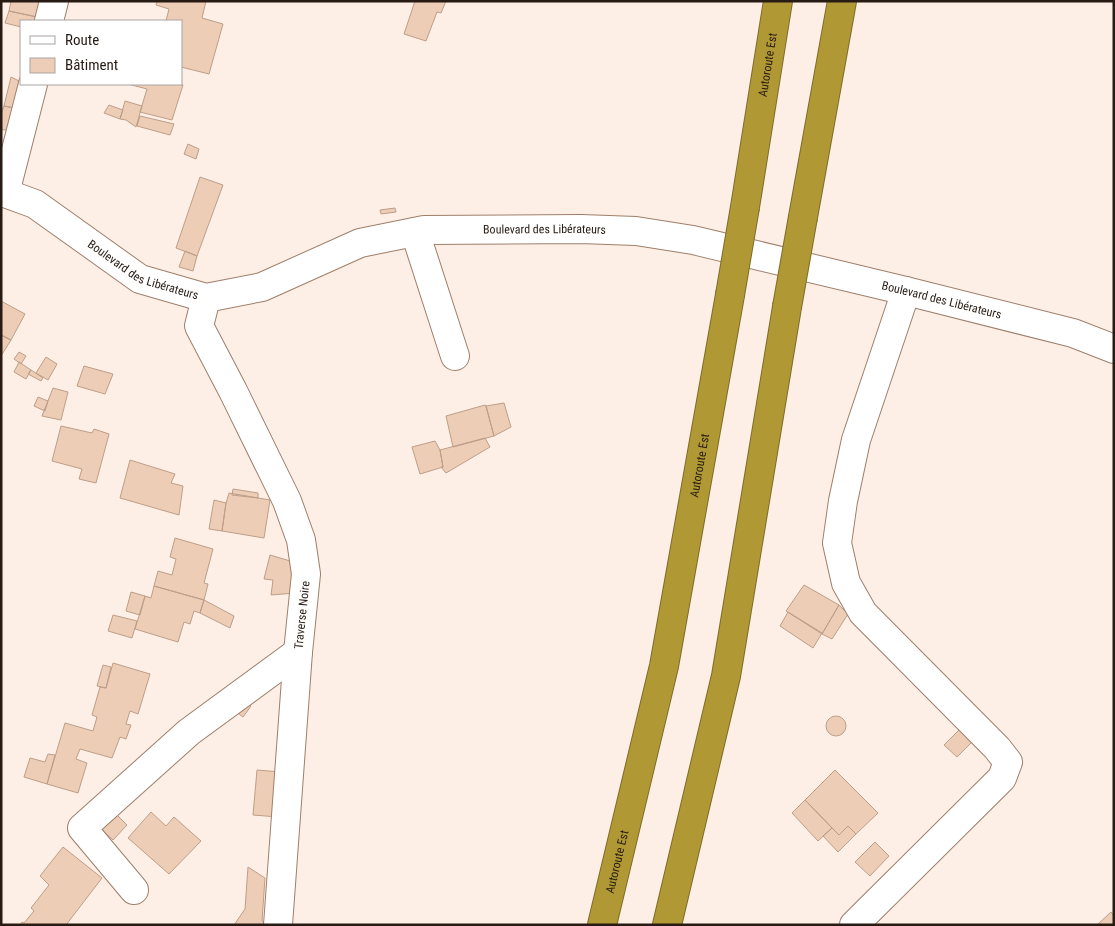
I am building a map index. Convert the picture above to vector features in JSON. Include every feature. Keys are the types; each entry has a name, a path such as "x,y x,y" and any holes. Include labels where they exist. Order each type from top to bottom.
{"highway":[{"name":"Autoroute Est","path":"602,925 664,666 730,295 778,1"},
{"path":"667,925 726,676 787,307 842,1"}],"street":[{"path":"49,20 54,1"},
{"path":"3,193 33,85"},
{"name":"Boulevard des Libérateurs","path":"3,193 35,204 140,279 206,298 262,287 360,243 424,230 581,229 636,231 693,240 906,291 1073,333 1114,348"},
{"path":"416,232 455,356"},
{"path":"854,925 1002,778 1008,762 997,748 862,613 846,583 842,567 838,543 843,501 854,448 906,291"},
{"name":"Traverse Noire","path":"206,298 200,326 287,502 302,540 306,574 298,652 278,925"},
{"path":"134,890 82,828 189,732 298,652"}],"building":[{"path":"11,1 43,1 37,17 9,11"},
{"path":"157,1 206,1 202,18 223,24 209,74 182,67 182,20 166,20 169,9 156,5"},
{"path":"415,1 446,1 441,13 437,12 426,41 404,34"},
{"path":"9,11 37,17 36,20 20,20 20,27 5,23"},
{"path":"11,77 20,82 19,109 4,106"},
{"path":"132,85 183,85 172,120 140,112 147,89"},
{"path":"125,101 142,106 136,127 126,120 120,119"},
{"path":"109,105 123,110 120,119 104,113"},
{"path":"4,106 19,109 13,132 1,129 1,114"},
{"path":"140,116 174,124 170,135 137,126"},
{"path":"188,144 199,149 196,159 184,154"},
{"path":"200,177 223,185 197,256 176,248"},
{"path":"395,208 396,212 381,214 380,210"},
{"path":"185,251 197,256 193,271 179,267"},
{"path":"1,301 25,314 11,340 1,335"},
{"path":"1,335 11,340 1,356"},
{"path":"19,352 26,356 21,364 14,359"},
{"path":"46,357 57,364 48,380 36,373"},
{"path":"19,362 31,370 26,379 14,372"},
{"path":"84,366 113,374 105,394 77,386"},
{"path":"31,370 43,378 41,381 28,374"},
{"path":"53,388 68,392 61,420 42,416"},
{"path":"38,397 48,401 45,411 34,406"},
{"path":"504,403 511,427 494,436 486,406"},
{"path":"485,405 494,436 453,447 446,416"},
{"path":"61,426 92,433 94,429 109,434 96,483 79,479 82,469 52,461"},
{"path":"485,438 490,447 446,473 441,467 443,467 440,450"},
{"path":"435,441 440,450 443,467 420,474 412,447"},
{"path":"130,460 175,474 171,483 183,486 179,515 120,498"},
{"path":"233,489 258,493 258,498 232,495"},
{"path":"229,493 270,500 264,538 222,531"},
{"path":"214,500 226,503 222,531 209,529"},
{"path":"175,538 213,549 204,583 208,584 204,600 154,586 158,571 172,575 176,559 170,557"},
{"path":"270,555 297,563 295,593 271,595 273,580 264,579"},
{"path":"804,585 839,605 822,634 786,611"},
{"path":"154,586 204,600 200,613 194,611 190,624 184,622 178,642 135,629 145,596 151,598"},
{"path":"131,592 145,596 140,615 126,611"},
{"path":"204,600 234,616 230,628 200,613"},
{"path":"839,605 848,614 832,639 822,634"},
{"path":"788,612 822,633 813,648 780,626"},
{"path":"113,615 137,621 132,638 108,631"},
{"path":"113,663 150,674 138,714 130,711 126,724 131,725 126,739 120,737 112,758 80,749 76,759 87,763 78,793 47,784 65,723 93,731 97,717 92,715 100,687 106,688"},
{"path":"103,665 111,667 106,688 97,686"},
{"path":"242,700 251,706 243,717 235,711"},
{"path":"836,716 843,719 846,726 843,733 836,736 829,733 826,726 829,719"},
{"path":"959,730 972,742 957,757 944,745"},
{"path":"48,754 55,755 47,784 24,777 30,758 45,762"},
{"path":"257,770 281,772 278,817 253,815"},
{"path":"835,770 878,813 856,834 848,826 839,835 805,800"},
{"path":"805,800 832,828 818,841 792,813"},
{"path":"151,812 166,826 174,817 201,841 169,874 128,838"},
{"path":"116,814 127,825 113,840 101,829"},
{"path":"848,826 856,834 838,852 823,836 832,828 839,835"},
{"path":"875,842 889,856 870,876 855,862"},
{"path":"63,847 102,878 66,925 20,925 34,911 31,908 49,885 40,876"},
{"path":"248,867 265,878 262,921 268,925 234,925 245,909"},
{"path":"1111,912 1114,916 1114,925 1097,925"}]}
